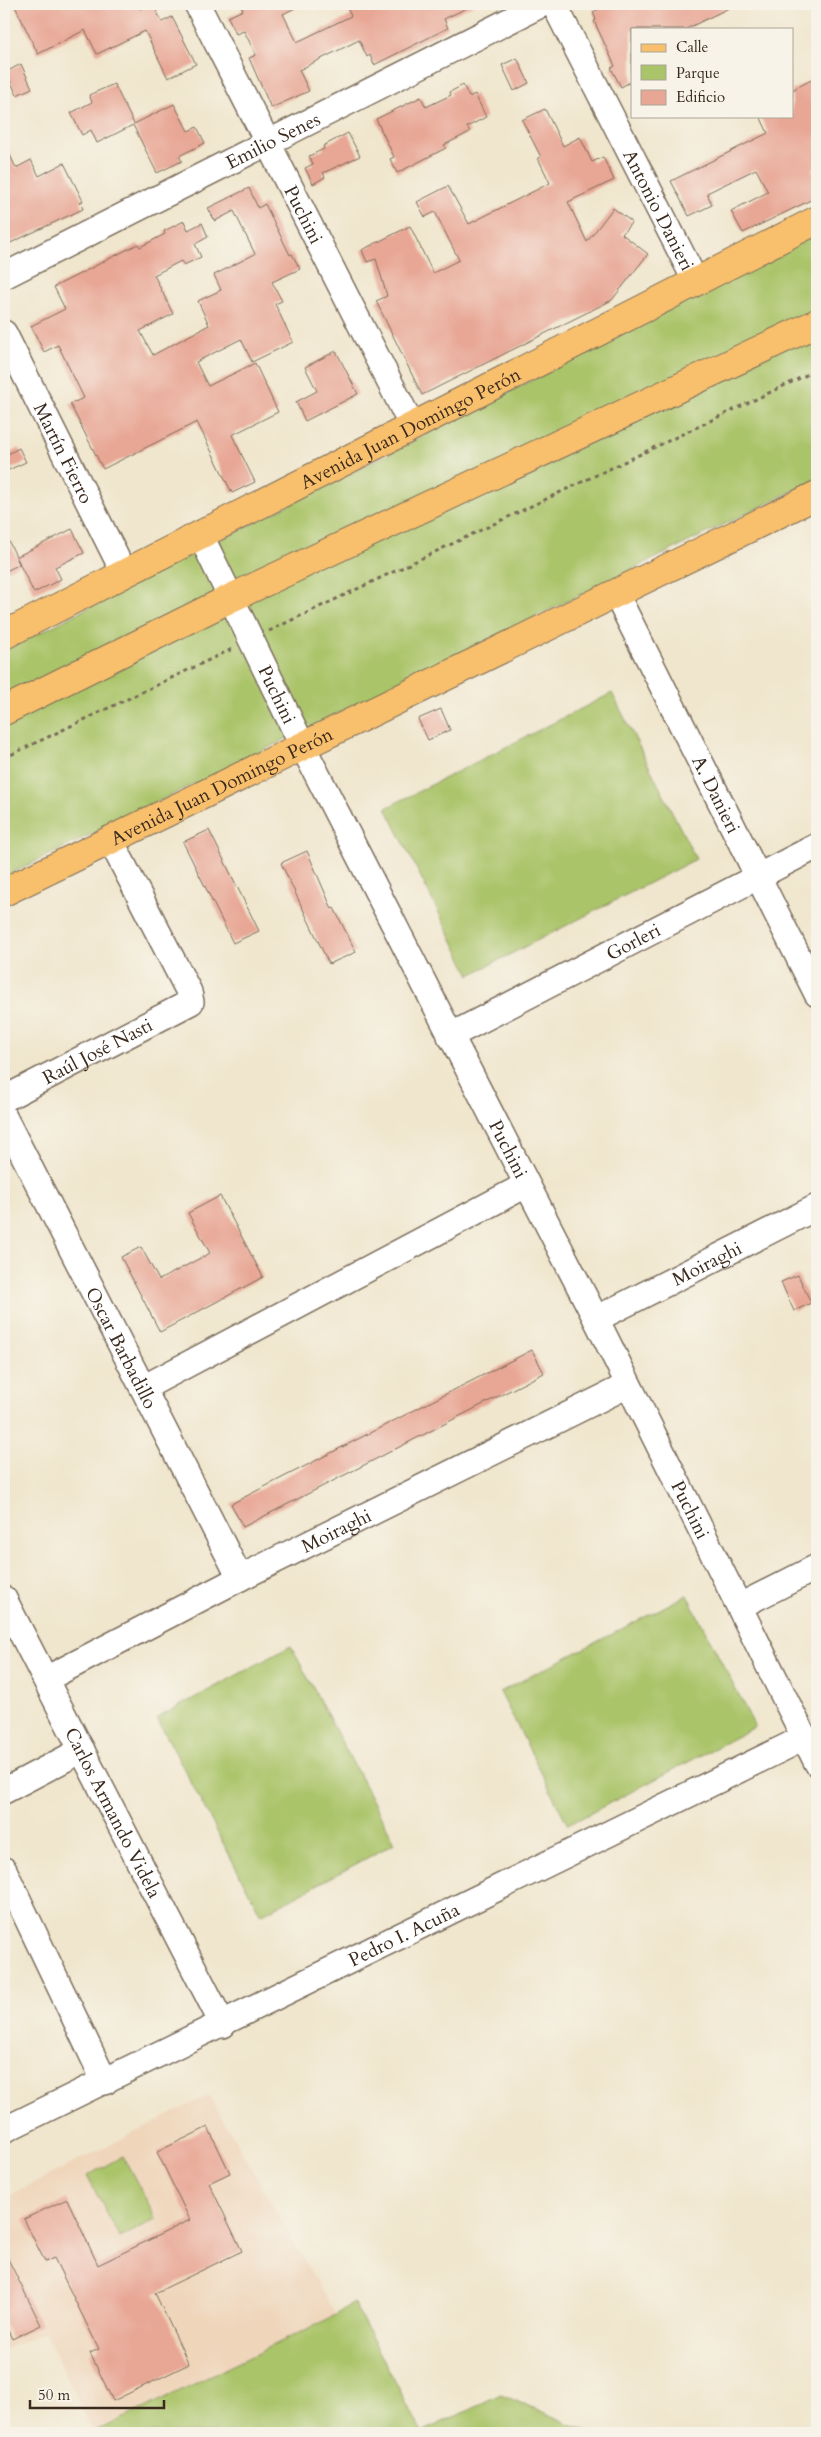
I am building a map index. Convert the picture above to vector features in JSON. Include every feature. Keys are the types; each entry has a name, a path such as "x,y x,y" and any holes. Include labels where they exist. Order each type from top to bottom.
{"main road":[{"name":"Avenida Juan Domingo Perón","path":"4,635 817,220"},
{"path":"4,711 231,598 817,323"},
{"name":"Avenida Juan Domingo Perón","path":"4,892 817,495"}],"street":[{"name":"Puchini","path":"197,4 412,426"},
{"name":"Emilio Senes","path":"4,276 542,4"},
{"name":"Antonio Danieri","path":"554,4 696,282"},
{"name":"Martín Fierro","path":"4,333 124,573"},
{"name":"Puchini","path":"200,534 303,747 596,1319 817,1763"},
{"name":"A. Danieri","path":"616,594 817,994"},
{"name":"Raúl José Nasti","path":"4,1100 191,1002 189,992 110,839"},
{"name":"Gorleri","path":"450,1036 817,846"},
{"name":"Oscar Barbadillo","path":"4,1117 240,1578"},
{"path":"143,1388 526,1185"},
{"name":"Moiraghi","path":"596,1319 817,1207"},
{"name":"Moiraghi","path":"46,1679 240,1578 628,1385"},
{"path":"740,1606 817,1567"},
{"name":"Carlos Armando Videla","path":"7,1613 46,1679 223,2025"},
{"name":"Pedro I. Acuña","path":"4,2130 223,2025 804,1738"},
{"path":"4,1790 82,1750"},
{"path":"4,1870 105,2082"}],"path":[{"path":"4,758 817,370"}],"shaded area":[{"path":"209,2095 336,2315 93,2432 45,2332 4,2350 4,2198"}],"green space":[{"path":"817,234 817,479 4,877 4,651"},
{"path":"612,693 696,859 470,975 386,808"},
{"path":"687,1595 755,1727 568,1825 500,1692"},
{"path":"291,1646 395,1843 261,1915 157,1718"},
{"path":"123,2156 156,2219 120,2238 87,2176"},
{"path":"353,2302 422,2432 501,2394 591,2433 93,2433 336,2315"}],"building":[{"path":"14,4 137,4 140,9 153,4 162,22 172,17 196,64 168,78 145,31 97,54 85,30 38,54"},
{"path":"240,4 303,4 283,14 297,42 351,16 345,4 475,4 444,19 448,28 374,65 370,55 367,57 359,40 299,70 309,91 271,108 249,58 256,55 244,31 236,34 228,17 243,10"},
{"path":"610,4 737,4 688,28 631,28 631,82 621,87 611,68 615,66 594,21 596,20 593,12"},
{"path":"517,58 529,83 514,91 502,65"},
{"path":"21,64 32,88 17,95 6,72"},
{"path":"817,77 817,167 812,169 817,179 817,197 743,233 731,211 768,192 756,169 707,193 712,205 689,216 671,181 768,133 761,118 794,118 794,89"},
{"path":"114,84 134,124 174,104 188,131 197,127 205,143 179,156 182,161 157,173 133,125 97,143 91,130 82,135 71,113 92,102 89,95"},
{"path":"463,85 469,97 475,94 486,117 467,127 470,132 444,145 446,148 397,173 390,159 394,157 376,119 421,97 426,107 451,95 450,92"},
{"path":"545,109 563,146 580,137 592,162 603,157 614,180 568,202 587,242 613,208 632,222 622,234 648,254 612,300 422,395 376,301 387,296 376,259 367,262 362,250 410,226 433,273 459,260 435,212 425,217 417,202 448,186 469,224 550,183 538,158 541,157 522,120"},
{"path":"348,133 360,156 323,173 325,177 313,184 305,168 313,164 309,156 324,149 323,146"},
{"path":"4,142 16,168 31,160 39,176 64,163 83,201 80,202 83,209 4,246"},
{"path":"249,188 258,208 265,204 290,255 292,254 300,269 272,282 282,301 275,304 293,342 252,362 241,339 196,362 208,386 255,363 278,412 232,435 255,482 232,493 197,422 103,469 70,404 84,398 58,345 44,352 31,326 65,309 54,287 138,244 140,247 165,234 164,231 184,221 188,230 202,223 208,237 195,244 201,257 184,265 181,261 154,275 173,314 140,331 153,355 209,325 198,301 221,290 214,275 255,254 234,211 215,221 208,208"},
{"path":"336,351 358,394 305,421 296,402 317,391 305,367"},
{"path":"19,448 26,462 4,472 4,456"},
{"path":"72,529 84,553 55,567 61,579 34,593 16,557"},
{"path":"4,532 20,564 4,572"},
{"path":"441,709 450,730 428,740 418,719"},
{"path":"209,830 259,931 233,943 183,842"},
{"path":"307,851 332,909 334,908 356,952 329,964 281,863"},
{"path":"220,1196 263,1277 160,1332 121,1257 141,1247 159,1280 210,1253 188,1213"},
{"path":"798,1275 811,1303 794,1311 781,1282"},
{"path":"532,1350 544,1373 243,1527 231,1504"},
{"path":"208,2127 230,2173 209,2183 242,2251 155,2293 189,2364 113,2401 90,2353 99,2349 54,2258 45,2262 24,2219 67,2199 98,2265 190,2220 157,2152"},
{"path":"4,2251 41,2325 12,2339 4,2322"}]}
